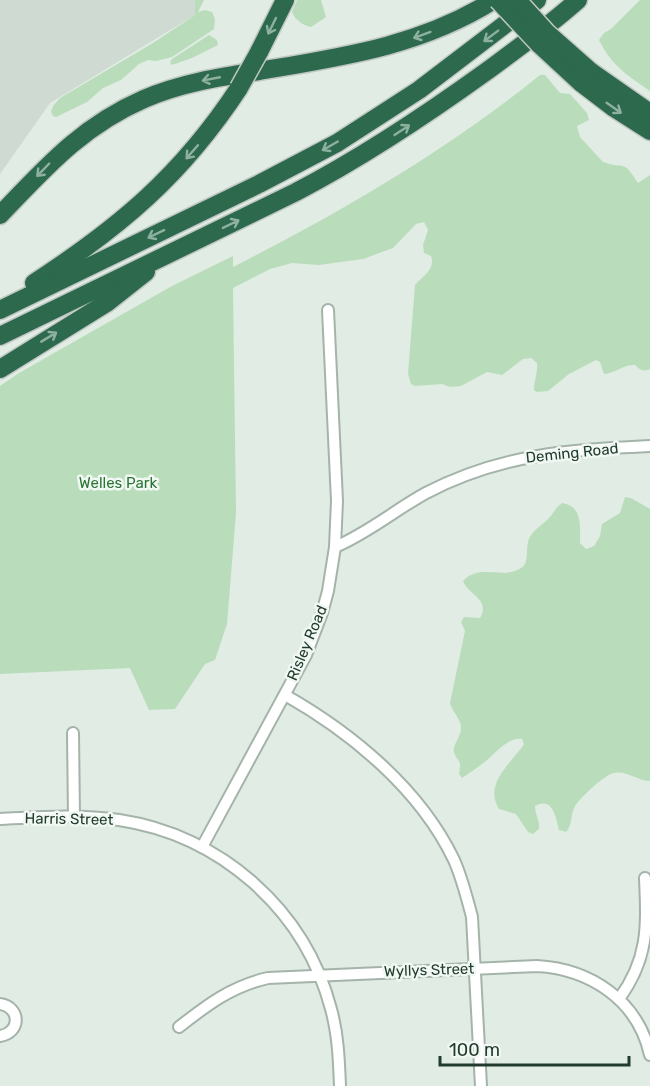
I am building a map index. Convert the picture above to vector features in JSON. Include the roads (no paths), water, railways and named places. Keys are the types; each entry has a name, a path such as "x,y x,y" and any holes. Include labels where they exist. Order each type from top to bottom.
{"highway":[{"path":"0,305 86,249 140,206 196,146 239,88 285,0"},
{"path":"0,215 69,144 107,118 144,99 189,84 384,48 451,23 496,0 540,45 585,77 650,113"},
{"path":"517,0 614,108 650,131"},
{"path":"0,310 259,184 336,143 425,85 537,0"},
{"path":"0,336 308,186 373,148 476,79 539,33 578,0"},
{"path":"0,369 118,295 138,280 159,258"}],"street":[{"name":"Risley Road","path":"202,847 306,655 328,591 335,547 337,501 328,310"},
{"name":"Deming Road","path":"335,547 356,538 427,493 485,468 561,451 650,446"},
{"path":"285,695 328,722 372,757 405,790 435,828 454,861 467,898 473,927 481,1086"},
{"path":"73,733 74,816"},
{"name":"Harris Street","path":"0,819 74,816 139,823 179,836 236,868 268,897 292,926 320,975 335,1028 340,1086"},
{"path":"619,999 635,974 644,949 645,878"},
{"name":"Wyllys Street","path":"179,1027 214,1000 245,984 280,976 537,966 561,969 595,981 619,999 641,1029 650,1055"},
{"path":"0,1004 13,1009 17,1020 9,1034 0,1036"}],"park label":[{"name":"Welles Park","path":"118,483"}]}
